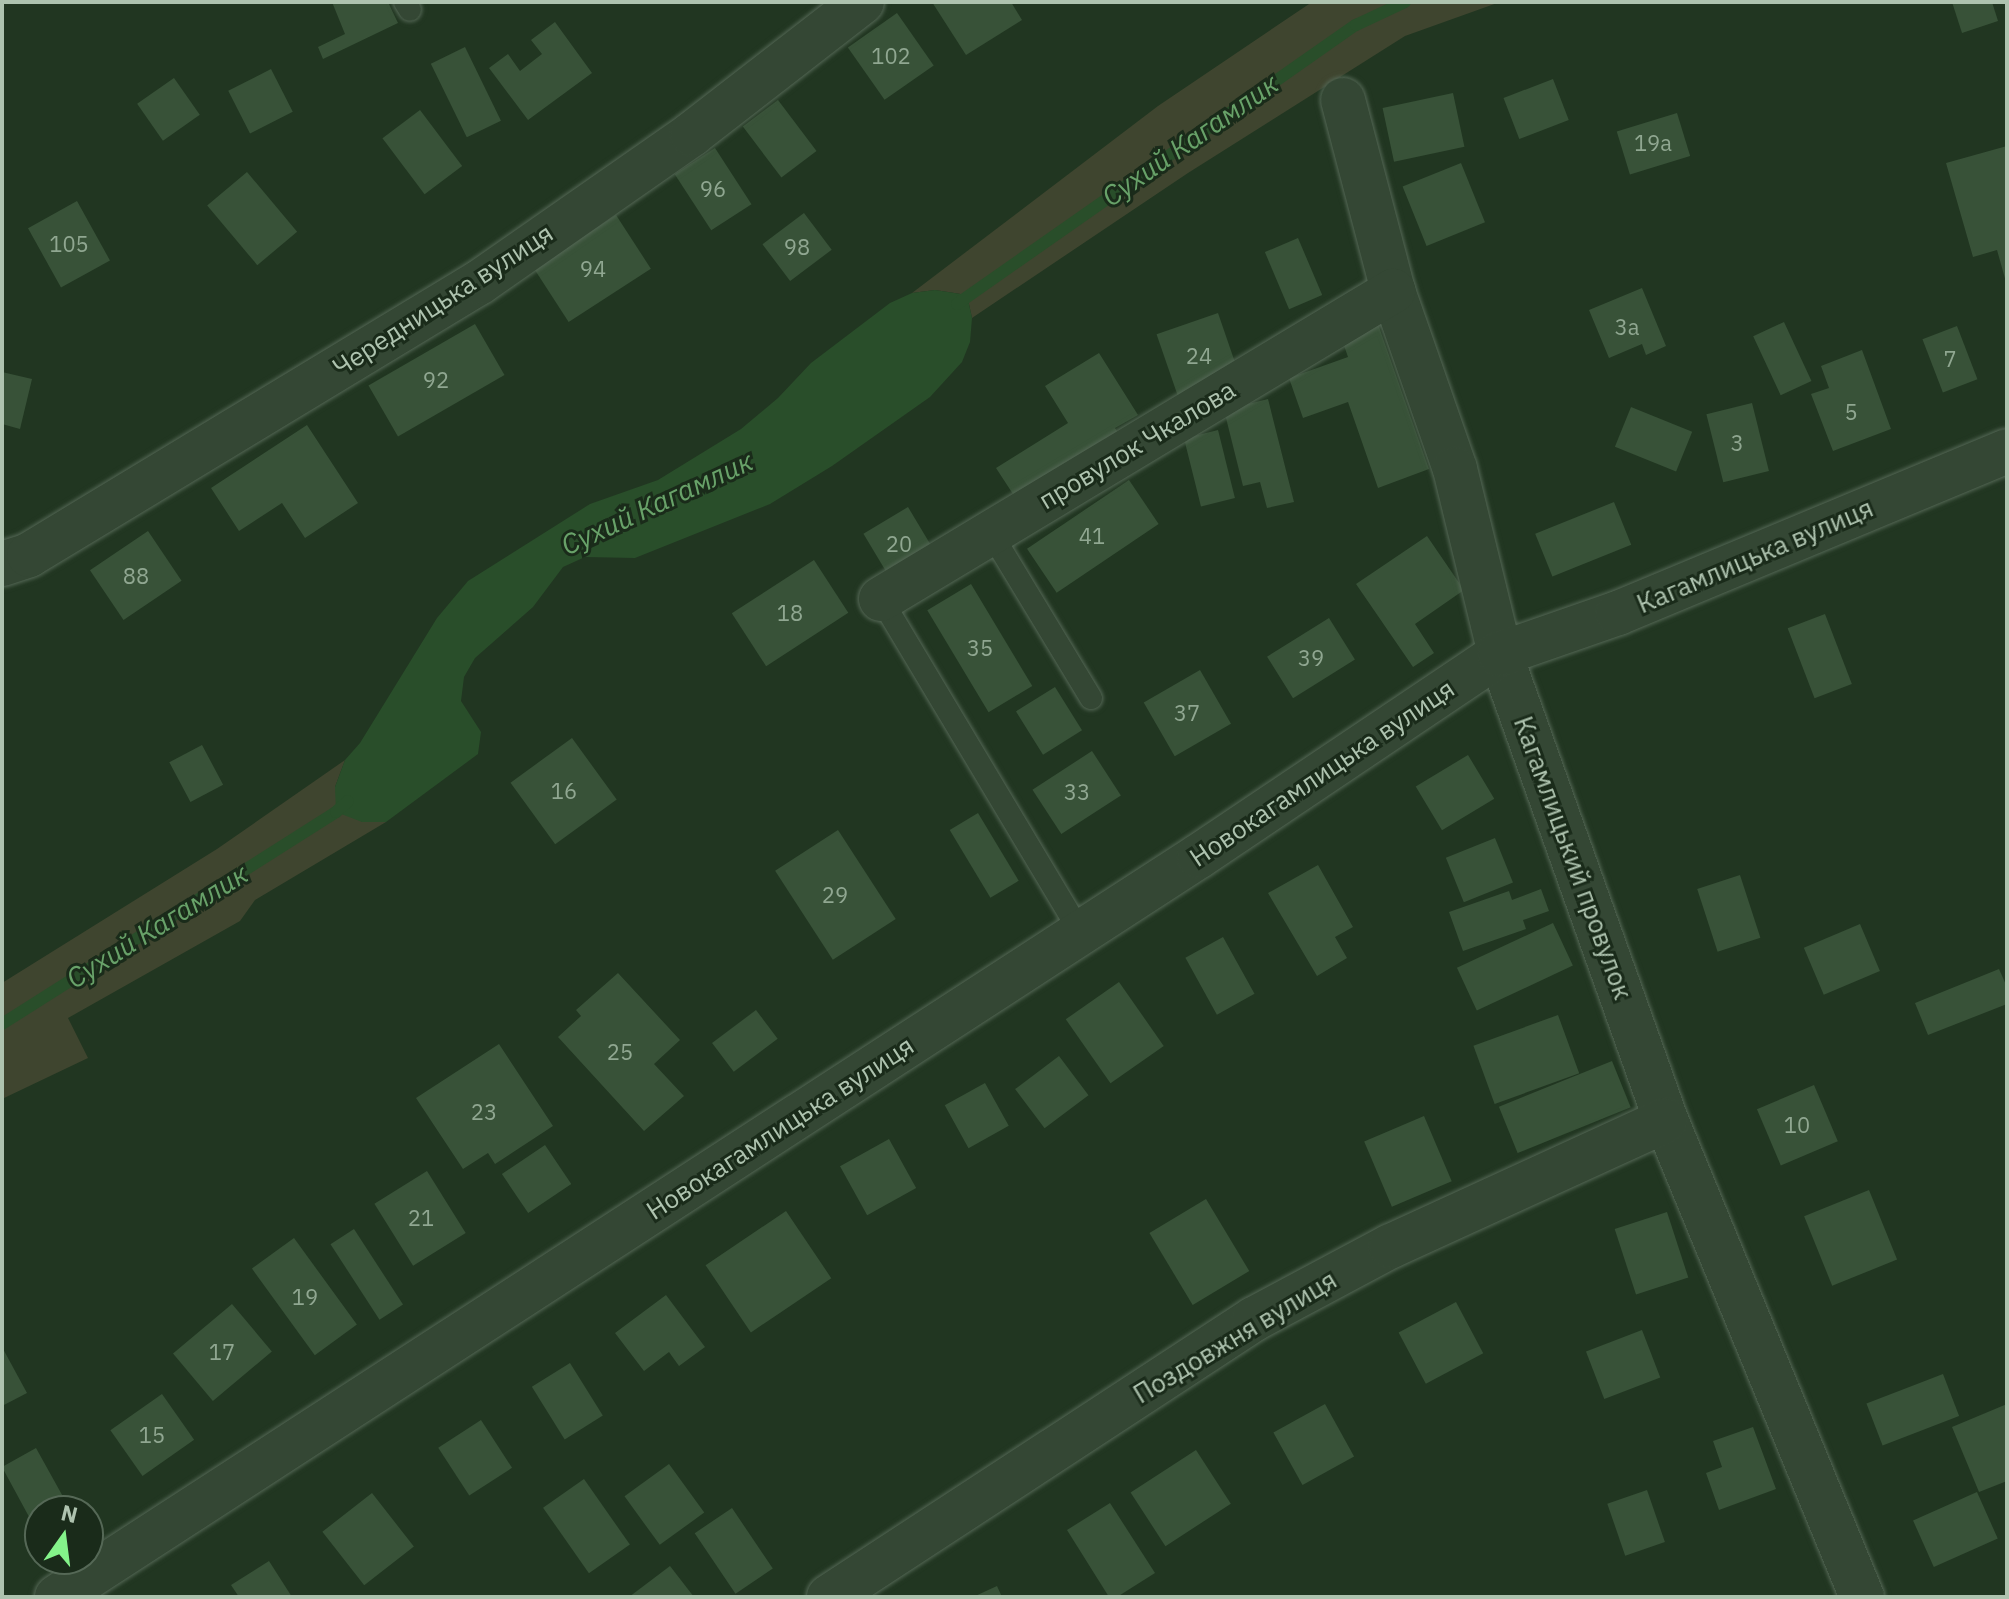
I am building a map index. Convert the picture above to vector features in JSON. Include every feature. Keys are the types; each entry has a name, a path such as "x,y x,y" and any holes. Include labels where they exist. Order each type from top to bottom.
{"street":[{"name":"Чередницька вулиця","path":"2,564 29,555 480,282 692,134 862,2"},
{"name":"Кагамлицький провулок","path":"1343,100 1393,291 1455,469 1500,654 1666,1120 1862,1597"},
{"name":"провулок Чкалова","path":"881,599 1393,291"},
{"name":"Кагамлицька вулиця","path":"1500,654 1618,613 2007,451"},
{"name":"Новокагамлицька вулиця","path":"57,1597 1081,933 1500,654"},
{"name":"Поздовжня вулиця","path":"829,1597 1254,1319 1391,1246 1666,1120"}],"lane":[{"path":"991,533 1091,698"},
{"path":"881,599 1081,933"}],"shaded area":[{"path":"1312,2 1500,2 1405,36 1188,173 972,318 967,295 935,290 912,293 1158,106"},
{"path":"345,760 335,787 362,822 386,822 255,900 240,921 68,1018 88,1058 2,1099 2,983 217,849"}],"water":[{"path":"935,290 967,295 972,318 970,342 962,362 930,397 832,466 770,504 635,558 585,557 563,567 533,607 475,658 464,677 461,701 481,732 478,754 386,822 362,822 336,812 335,787 345,760 360,743 437,618 468,581 590,504 658,480 741,429 778,398 811,363 890,303 912,293"}],"building":[{"path":"332,2 388,2 398,23 323,59 318,47 345,34"},
{"path":"932,2 1011,2 1022,20 966,55"},
{"path":"1952,2 1992,2 1998,21 1962,33"},
{"path":"897,13 934,65 885,100 848,47"},
{"path":"555,22 592,73 528,120 489,68 508,54 520,71 542,54 531,40"},
{"path":"465,47 501,121 467,137 431,64"},
{"path":"271,69 293,112 250,134 228,91"},
{"path":"174,78 200,115 163,141 137,104"},
{"path":"1553,79 1569,120 1519,139 1504,98"},
{"path":"1453,93 1464,147 1394,162 1383,108"},
{"path":"778,100 817,151 781,178 743,126"},
{"path":"420,110 462,166 425,194 382,138"},
{"path":"1677,113 1690,156 1630,174 1617,131"},
{"path":"2007,146 2006,282 1997,250 1973,257 1946,163"},
{"path":"715,148 751,204 711,230 675,174"},
{"path":"1461,163 1485,222 1427,246 1403,187"},
{"path":"247,172 297,232 257,265 207,205"},
{"path":"77,201 110,260 61,288 28,228"},
{"path":"804,213 832,250 790,281 762,244"},
{"path":"616,215 651,269 569,322 534,268"},
{"path":"1298,238 1322,295 1289,309 1265,252"},
{"path":"1642,288 1666,346 1646,355 1642,344 1609,358 1589,310"},
{"path":"1218,313 1241,379 1179,400 1157,334"},
{"path":"1377,321 1429,469 1378,488 1348,402 1303,418 1289,378 1348,357 1340,334"},
{"path":"1784,322 1811,381 1781,395 1753,336"},
{"path":"475,324 505,375 398,437 368,386"},
{"path":"1957,326 1977,379 1943,392 1922,339"},
{"path":"1862,350 1891,429 1833,451 1811,394 1829,388 1821,366"},
{"path":"1099,353 1138,415 1115,428 1127,447 1024,511 996,468 1068,423 1045,386"},
{"path":"2,372 32,379 20,429 2,424"},
{"path":"1268,399 1294,502 1267,508 1260,482 1243,486 1224,410"},
{"path":"1752,403 1769,471 1723,482 1706,414"},
{"path":"1631,407 1692,432 1676,472 1615,447"},
{"path":"307,425 358,503 305,538 282,503 239,531 211,488"},
{"path":"1218,430 1235,498 1201,506 1184,438"},
{"path":"1129,480 1159,524 1057,593 1027,549"},
{"path":"1614,502 1631,545 1552,576 1535,534"},
{"path":"908,507 936,554 892,581 863,534"},
{"path":"148,531 182,581 124,620 90,570"},
{"path":"1427,536 1464,590 1415,624 1434,653 1413,667 1356,584"},
{"path":"814,560 848,613 766,666 732,613"},
{"path":"971,584 1032,686 989,712 927,610"},
{"path":"1825,614 1852,684 1815,698 1788,628"},
{"path":"1329,618 1355,660 1293,698 1267,657"},
{"path":"1200,670 1231,724 1175,756 1144,702"},
{"path":"1055,687 1082,730 1043,755 1016,711"},
{"path":"572,738 617,799 555,844 511,783"},
{"path":"202,745 223,785 190,802 169,762"},
{"path":"1092,751 1121,795 1061,834 1032,790"},
{"path":"1468,755 1494,799 1442,830 1416,786"},
{"path":"978,813 1019,881 990,898 950,830"},
{"path":"838,830 896,919 833,960 775,871"},
{"path":"1495,838 1513,883 1464,902 1446,858"},
{"path":"1318,865 1353,927 1335,937 1347,958 1317,976 1268,893"},
{"path":"1740,875 1760,938 1718,952 1697,889"},
{"path":"1541,889 1549,911 1523,920 1526,929 1463,951 1449,912 1509,891 1512,900"},
{"path":"1553,923 1573,966 1477,1010 1457,968"},
{"path":"1860,924 1880,971 1824,995 1804,948"},
{"path":"1223,937 1255,994 1217,1015 1185,958"},
{"path":"1999,969 2007,987 2007,1004 1928,1035 1915,1003"},
{"path":"618,973 680,1040 654,1064 684,1096 644,1131 558,1037 581,1016 576,1010"},
{"path":"1119,982 1164,1046 1110,1083 1066,1019"},
{"path":"756,1010 778,1039 734,1072 712,1043"},
{"path":"1558,1015 1579,1073 1495,1104 1473,1046"},
{"path":"499,1044 553,1126 495,1164 488,1153 463,1169 416,1098"},
{"path":"1059,1056 1088,1095 1045,1128 1015,1089"},
{"path":"1612,1061 1631,1107 1518,1153 1499,1107"},
{"path":"985,1083 1009,1126 969,1148 945,1105"},
{"path":"1814,1085 1838,1141 1781,1165 1757,1109"},
{"path":"1424,1116 1452,1181 1392,1207 1364,1141"},
{"path":"889,1139 916,1188 867,1215 840,1166"},
{"path":"545,1145 571,1184 528,1213 502,1174"},
{"path":"427,1171 466,1233 413,1266 374,1204"},
{"path":"1869,1190 1897,1260 1832,1286 1804,1216"},
{"path":"1206,1199 1249,1271 1193,1305 1149,1233"},
{"path":"786,1211 831,1278 751,1332 706,1265"},
{"path":"1667,1212 1688,1278 1636,1295 1615,1229"},
{"path":"354,1229 403,1304 380,1320 331,1244"},
{"path":"294,1238 357,1325 315,1355 252,1269"},
{"path":"666,1295 705,1347 679,1366 669,1352 644,1371 615,1333"},
{"path":"1456,1302 1483,1353 1426,1384 1399,1333"},
{"path":"232,1304 272,1351 213,1401 173,1353"},
{"path":"1642,1330 1660,1378 1604,1399 1586,1352"},
{"path":"2,1347 27,1393 2,1406"},
{"path":"570,1363 603,1416 565,1439 532,1387"},
{"path":"1943,1374 1959,1416 1883,1445 1866,1403"},
{"path":"162,1394 194,1440 143,1476 110,1430"},
{"path":"1325,1404 1354,1456 1302,1485 1273,1433"},
{"path":"2007,1404 2007,1481 1979,1492 1952,1427"},
{"path":"481,1420 512,1468 469,1496 438,1448"},
{"path":"1753,1427 1776,1489 1719,1510 1706,1473 1722,1467 1713,1441"},
{"path":"36,1448 62,1495 24,1495 24,1508 2,1467"},
{"path":"1196,1450 1231,1504 1165,1546 1131,1492"},
{"path":"669,1464 704,1513 660,1545 625,1496"},
{"path":"584,1479 630,1545 589,1573 543,1508"},
{"path":"1647,1490 1665,1542 1625,1556 1607,1504"},
{"path":"1977,1492 1998,1539 1934,1567 1913,1520"},
{"path":"372,1493 414,1547 364,1585 322,1532"},
{"path":"1110,1503 1155,1573 1117,1597 1109,1597 1067,1530"},
{"path":"732,1508 773,1569 736,1594 695,1533"},
{"path":"269,1561 292,1597 239,1597 231,1585"},
{"path":"670,1566 694,1597 629,1597"},
{"path":"997,1586 1002,1597 973,1597"}],"waterway":[{"name":"Сухий Кагамлик","path":"957,304 1356,25 1405,2"},
{"name":"Сухий Кагамлик","path":"2,1024 336,812 348,801"}]}
